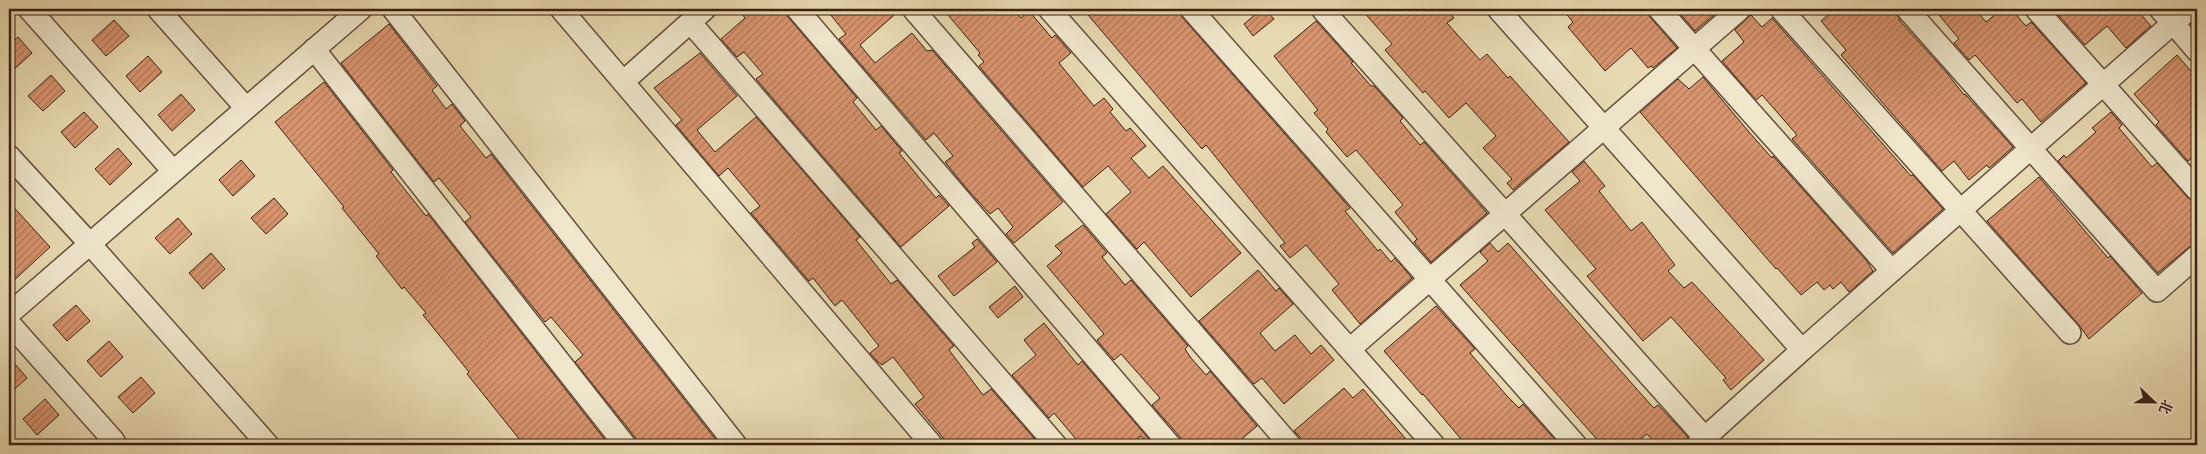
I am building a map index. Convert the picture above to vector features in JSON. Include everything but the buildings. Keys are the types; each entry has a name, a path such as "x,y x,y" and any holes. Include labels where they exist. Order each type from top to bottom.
{"street":[{"path":"29,9 173,172"},
{"path":"158,9 246,108"},
{"path":"9,314 361,9"},
{"path":"393,9 736,445"},
{"path":"561,9 932,445"},
{"path":"797,9 1170,445"},
{"path":"913,9 1290,445"},
{"path":"1049,9 1434,445"},
{"path":"1191,9 1576,445"},
{"path":"1322,9 1701,442 1802,350 2104,85 2167,16 2190,9"},
{"path":"1498,9 1802,350"},
{"path":"1659,9 1892,271"},
{"path":"1350,349 1740,9"},
{"path":"1781,9 2070,332"},
{"path":"1907,9 2157,290 2197,256"},
{"path":"2036,9 2197,190"},
{"path":"623,82 697,15 1056,445"},
{"path":"2167,16 2197,51"},
{"path":"314,50 624,445"},
{"path":"9,156 90,244 268,445"},
{"path":"9,323 114,441"}]}
